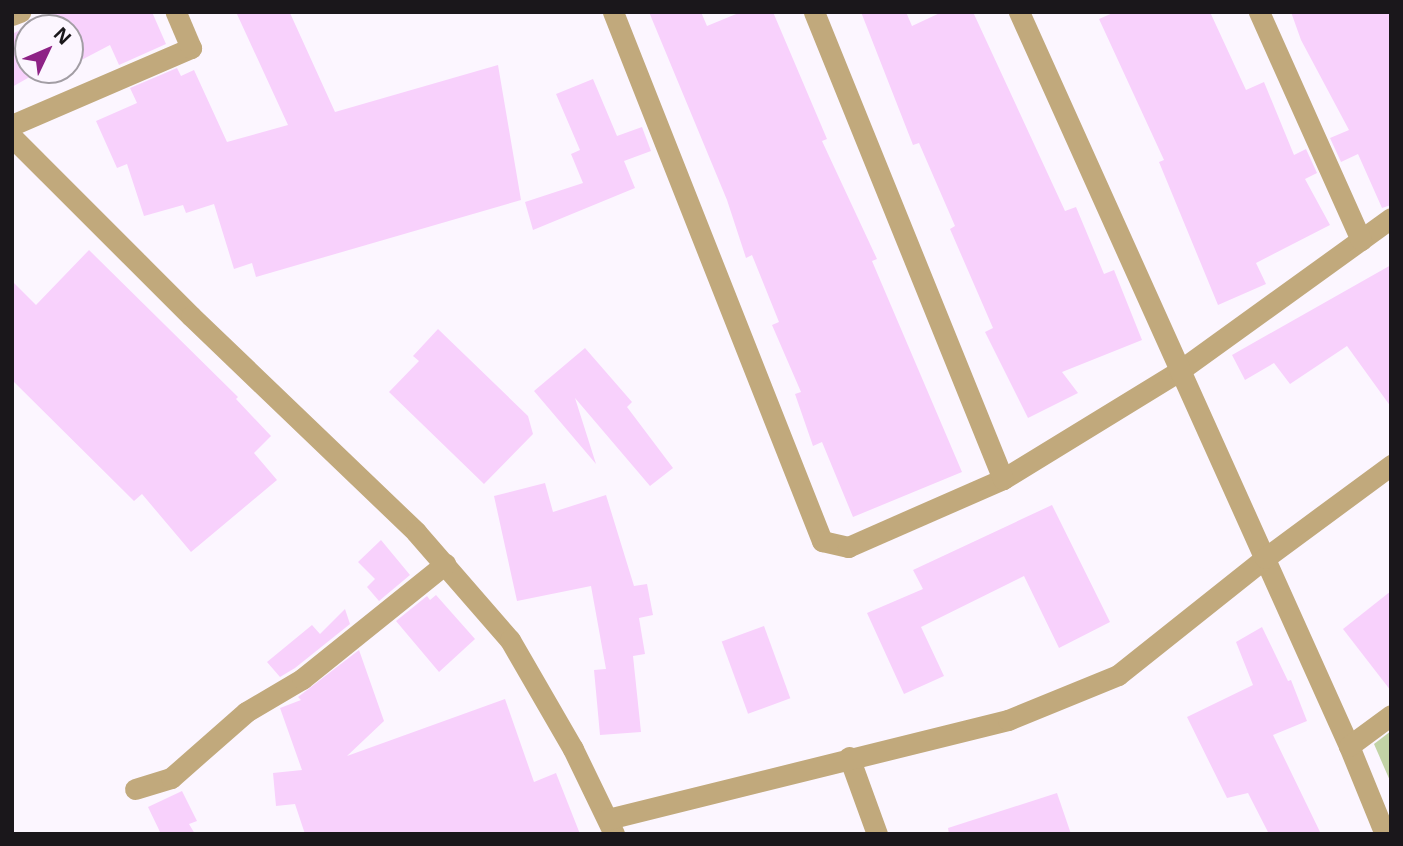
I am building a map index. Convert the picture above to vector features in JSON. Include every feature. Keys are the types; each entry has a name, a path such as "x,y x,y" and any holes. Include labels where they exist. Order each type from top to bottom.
{"street":[{"path":"12,15 20,12"},
{"path":"12,125 191,48 176,12"},
{"path":"613,12 822,541 848,547 1003,479 1179,371 1391,218"},
{"path":"814,12 1003,479"},
{"path":"1019,12 1349,746 1385,834"},
{"path":"1259,12 1361,240"},
{"path":"12,137 191,316 416,532 444,564 510,640 573,749 611,826 849,757 1007,720 1118,675 1265,558 1391,465"},
{"path":"135,789 171,778 246,712 302,679 444,564"},
{"path":"1349,746 1391,716"},
{"path":"849,757 877,834"}],"green space":[{"path":"1391,731 1391,783 1374,744"}],"building":[{"path":"152,12 166,44 119,65 110,45 84,59 84,14 53,14"},
{"path":"236,12 290,13 335,112 498,65 521,200 256,277 252,263 234,269 214,204 186,213 183,205 144,216 127,164 117,168 96,121 137,103 130,88 177,68 181,76 194,70 227,142 288,125"},
{"path":"649,12 701,12 707,26 741,12 773,12 827,139 822,141 877,259 872,261 962,472 853,517 822,442 813,446 795,394 801,392 772,325 779,322 752,255 746,258 727,200"},
{"path":"861,12 906,12 912,26 942,12 973,12 1065,211 1076,207 1104,274 1114,270 1142,340 1062,372 1078,393 1028,418 985,332 993,328 950,229 955,226 919,143 913,145"},
{"path":"1115,12 1210,12 1246,90 1264,82 1294,155 1306,149 1317,173 1305,179 1330,225 1256,263 1266,284 1218,305 1159,162 1164,160 1099,19"},
{"path":"1291,12 1391,12 1391,205 1382,208 1358,154 1341,162 1330,138 1349,130 1301,40"},
{"path":"14,33 14,84 17,84 12,87"},
{"path":"593,79 617,136 642,127 651,151 624,161 635,188 533,230 525,202 583,183 571,154 580,150 556,94"},
{"path":"89,250 238,397 236,399 271,436 254,453 277,480 191,552 142,494 134,501 12,380 12,281 36,305"},
{"path":"1391,265 1391,407 1347,346 1290,384 1274,363 1245,380 1232,355"},
{"path":"438,329 528,416 533,434 484,484 389,392 419,361 413,356"},
{"path":"585,348 632,402 627,407 673,468 650,486 575,398 596,464 534,391"},
{"path":"545,483 553,512 606,495 634,586 647,584 653,615 639,618 645,654 633,656 641,732 600,735 594,670 606,669 591,586 517,601 494,496"},
{"path":"1052,505 1110,622 1059,648 1024,576 921,627 944,676 904,694 867,613 923,589 913,570"},
{"path":"381,540 410,575 379,601 367,587 375,579 358,562"},
{"path":"1391,591 1391,691 1343,629"},
{"path":"436,595 475,639 439,672 396,621 427,596 430,600"},
{"path":"345,609 350,624 295,668 280,677 267,662 312,625 320,634"},
{"path":"764,626 790,698 748,714 722,641"},
{"path":"1262,627 1288,681 1291,680 1307,721 1273,735 1321,834 1269,834 1248,793 1227,798 1187,717 1253,685 1236,642"},
{"path":"359,650 384,721 347,756 505,699 534,782 556,773 580,834 305,834 295,804 276,806 273,773 302,770 280,708 301,700 298,697"},
{"path":"182,791 197,821 189,824 195,834 161,834 148,807"},
{"path":"1057,793 1071,834 949,834 948,828"}]}
